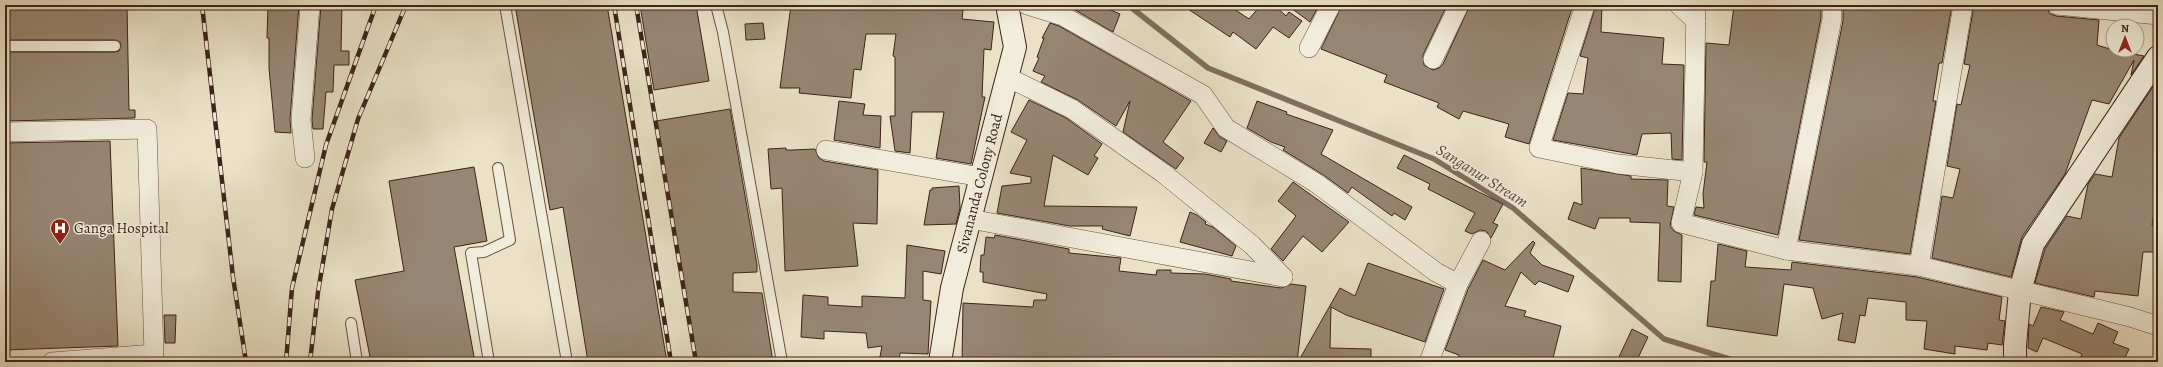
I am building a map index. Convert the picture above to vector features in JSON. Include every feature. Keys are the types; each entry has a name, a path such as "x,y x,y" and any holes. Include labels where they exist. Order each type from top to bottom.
{"main road":[{"name":"Sivananda Colony Road","path":"940,362 952,288 1015,47 1007,5"},
{"path":"2015,354 2020,291 2033,244 2158,58"}],"street":[{"path":"304,158 302,120 310,5"},
{"path":"1027,5 1063,16 1203,95 1226,128 1316,183 1424,264 1458,284"},
{"path":"1308,48 1331,5"},
{"path":"1433,59 1459,5"},
{"path":"1585,5 1539,148 1618,164 1693,172"},
{"path":"1679,5 1696,13 1693,172 1681,223 1786,250 1920,266 2130,317 2158,326"},
{"path":"1786,250 1832,19 1832,5"},
{"path":"1920,266 1963,5"},
{"path":"2057,5 2158,15"},
{"path":"970,219 1283,277 1252,245 1163,173 1072,109 1007,77"},
{"path":"5,132 147,129 154,354 52,362"},
{"path":"826,150 981,177"},
{"path":"1429,362 1458,284 1481,241"}],"lane":[{"path":"506,5 567,362"},
{"path":"716,5 723,32 782,362"},
{"path":"5,46 115,46"},
{"path":"489,362 471,253 484,252 510,240 498,168"},
{"path":"351,323 357,362"}],"building":[{"path":"5,5 127,5 129,110 135,110 135,118 5,121 5,52 115,52 119,51 121,46 120,42 115,40 5,40"},
{"path":"268,5 299,5 290,119 291,133 275,132 269,68 269,38 267,38"},
{"path":"321,5 342,5 341,51 349,51 349,65 334,65 333,92 326,92 323,129 313,129 312,120"},
{"path":"515,5 607,5 667,362 588,362 563,207 550,210"},
{"path":"640,5 696,5 709,81 654,90"},
{"path":"791,5 928,5 963,10 962,19 994,22 991,50 984,49 982,97 985,97 971,164 936,158 944,112 912,112 910,153 895,151 890,116 895,116 895,57 893,56 896,34 866,34 861,70 854,69 851,98 799,93 800,88 780,88"},
{"path":"1071,5 1099,5 1120,14 1113,32 1070,7"},
{"path":"1182,5 1228,5 1249,19 1261,5 1274,5 1286,16 1289,12 1302,21 1289,38 1273,27 1256,49 1233,32 1230,37"},
{"path":"1287,5 1319,5 1310,22"},
{"path":"1342,5 1447,5 1423,55 1424,65 1433,70 1439,68 1443,64 1470,5 1573,5 1529,144 1505,137 1509,124 1463,111 1459,119 1437,107 1439,103 1384,82 1387,75 1321,49"},
{"path":"1596,5 1602,5 1601,32 1664,38 1662,64 1684,65 1682,160 1672,159 1671,133 1642,134 1637,155 1553,140 1568,93 1583,94 1588,58 1580,56"},
{"path":"1734,5 1821,5 1821,18 1778,235 1694,215 1696,207 1704,208 1703,194 1707,162 1704,162 1706,43 1729,45"},
{"path":"1908,5 1952,5 1942,63 1939,63 1933,101 1936,101 1910,254 1799,240 1843,21 1843,6 1908,9"},
{"path":"1974,5 2046,6 2050,14 2056,16 2099,20 2097,45 2105,48 2105,58 2143,58 2131,75 2134,60 2109,104 2092,100 2065,174 2022,237 2011,277 1932,258 1942,196 1953,198 1960,169 1947,166 1957,104 1961,105 1970,65 1964,64"},
{"path":"763,23 765,39 746,40 745,24"},
{"path":"1050,23 1059,26 1191,101 1163,142 1184,158 1176,169 1123,132 1130,101 1116,126 1078,100 1041,82 1045,76 1033,71 1039,58 1037,57 1044,38 1042,38"},
{"path":"2158,79 2158,189 2152,225 2158,226 2158,252 2143,252 2138,296 2095,291 2094,297 2035,283 2045,249 2067,216 2081,219 2088,184 2095,174 2112,177 2119,138"},
{"path":"1029,100 1066,118 1102,144 1094,156 1098,158 1088,175 1053,155 1044,206 1137,207 1130,236 1102,229 1103,226 1070,226 997,213 1002,186 1031,183 1031,177 1010,173 1027,140 1011,132"},
{"path":"839,101 865,104 863,115 881,116 880,148 834,140"},
{"path":"1257,101 1287,112 1286,114 1333,130 1321,154 1412,207 1405,220 1394,213 1392,216 1352,187 1348,193 1322,174 1283,150 1285,147 1271,142 1247,128"},
{"path":"730,109 757,265 757,272 733,273 733,292 762,293 773,362 697,362 656,121"},
{"path":"1213,128 1220,137 1227,141 1221,152 1204,143"},
{"name":"Ganga Hospital","path":"110,141 118,346 5,350 5,143"},
{"path":"786,148 786,150 815,149 819,158 824,161 878,170 877,224 853,223 858,266 785,271 782,188 771,189 768,149"},
{"path":"1404,155 1503,204 1493,223 1498,225 1491,238 1486,231 1480,230 1472,234 1465,231 1475,213 1428,189 1430,184 1397,168"},
{"path":"474,167 487,241 454,247 475,362 371,362 355,280 404,271 389,181"},
{"path":"1581,168 1631,176 1631,179 1668,180 1667,206 1674,207 1670,226 1674,231 1682,235 1681,282 1658,281 1660,223 1630,222 1630,218 1599,218 1595,229 1568,219 1574,202 1582,205"},
{"path":"1293,182 1349,222 1322,252 1303,236 1283,261 1271,249 1296,216 1278,201"},
{"path":"959,186 960,208 956,224 924,225 930,190 932,190 932,188"},
{"path":"1190,212 1197,215 1206,222 1205,224 1213,227 1236,246 1232,256 1180,242"},
{"path":"995,235 1069,249 1069,253 1121,258 1119,271 1156,275 1157,270 1171,270 1171,273 1205,274 1231,279 1231,281 1281,288 1291,284 1306,286 1297,362 962,362 963,303 1033,307 1034,300 1046,300 1047,294 983,282 983,272 980,272 981,255 984,255 986,237 994,238"},
{"path":"1533,241 1535,243 1530,253 1542,265 1574,276 1568,292 1539,281 1535,285 1521,272 1505,306 1526,311 1524,316 1561,326 1552,362 1458,362 1459,355 1445,350 1468,289 1483,260 1505,270"},
{"path":"1718,244 1747,251 1745,267 1791,270 1792,262 1917,277 2002,297 1999,320 2005,321 2002,345 1988,343 1987,350 1955,346 1955,354 1924,349 1927,321 1906,320 1906,302 1868,298 1865,316 1860,315 1855,343 1838,340 1843,313 1822,319 1813,288 1784,284 1777,336 1707,326 1711,281 1715,281"},
{"path":"907,245 945,251 941,274 923,271 923,300 931,301 928,354 900,353 899,362 879,362 882,346 868,348 866,333 824,331 824,339 801,337 803,295 828,297 828,305 862,307 862,296 905,298"},
{"path":"1368,263 1444,289 1425,342 1346,315 1331,307 1330,348 1371,349 1371,362 1298,362 1340,288 1355,296"},
{"path":"2041,307 2064,312 2060,320 2093,334 2098,323 2118,332 2113,343 2129,349 2123,362 2078,362 2082,354 2043,338 2037,352 2028,348 2029,324 2033,326"},
{"path":"164,315 176,315 175,343 165,343"},
{"path":"1632,329 1648,337 1636,362 1629,362 1619,357"}],"waterway":[{"name":"Sanganur Stream","path":"1128,5 1208,68 1434,159 1513,208 1664,339 1739,362"}],"railway":[{"path":"202,5 233,277 246,362"},
{"path":"286,362 292,288 326,145 376,5"},
{"path":"310,362 318,292 332,209 358,119 406,5"},
{"path":"614,5 671,362"},
{"path":"636,5 696,362"}],"place":[{"name":"Ganga Hospital","path":"60,245"}]}
